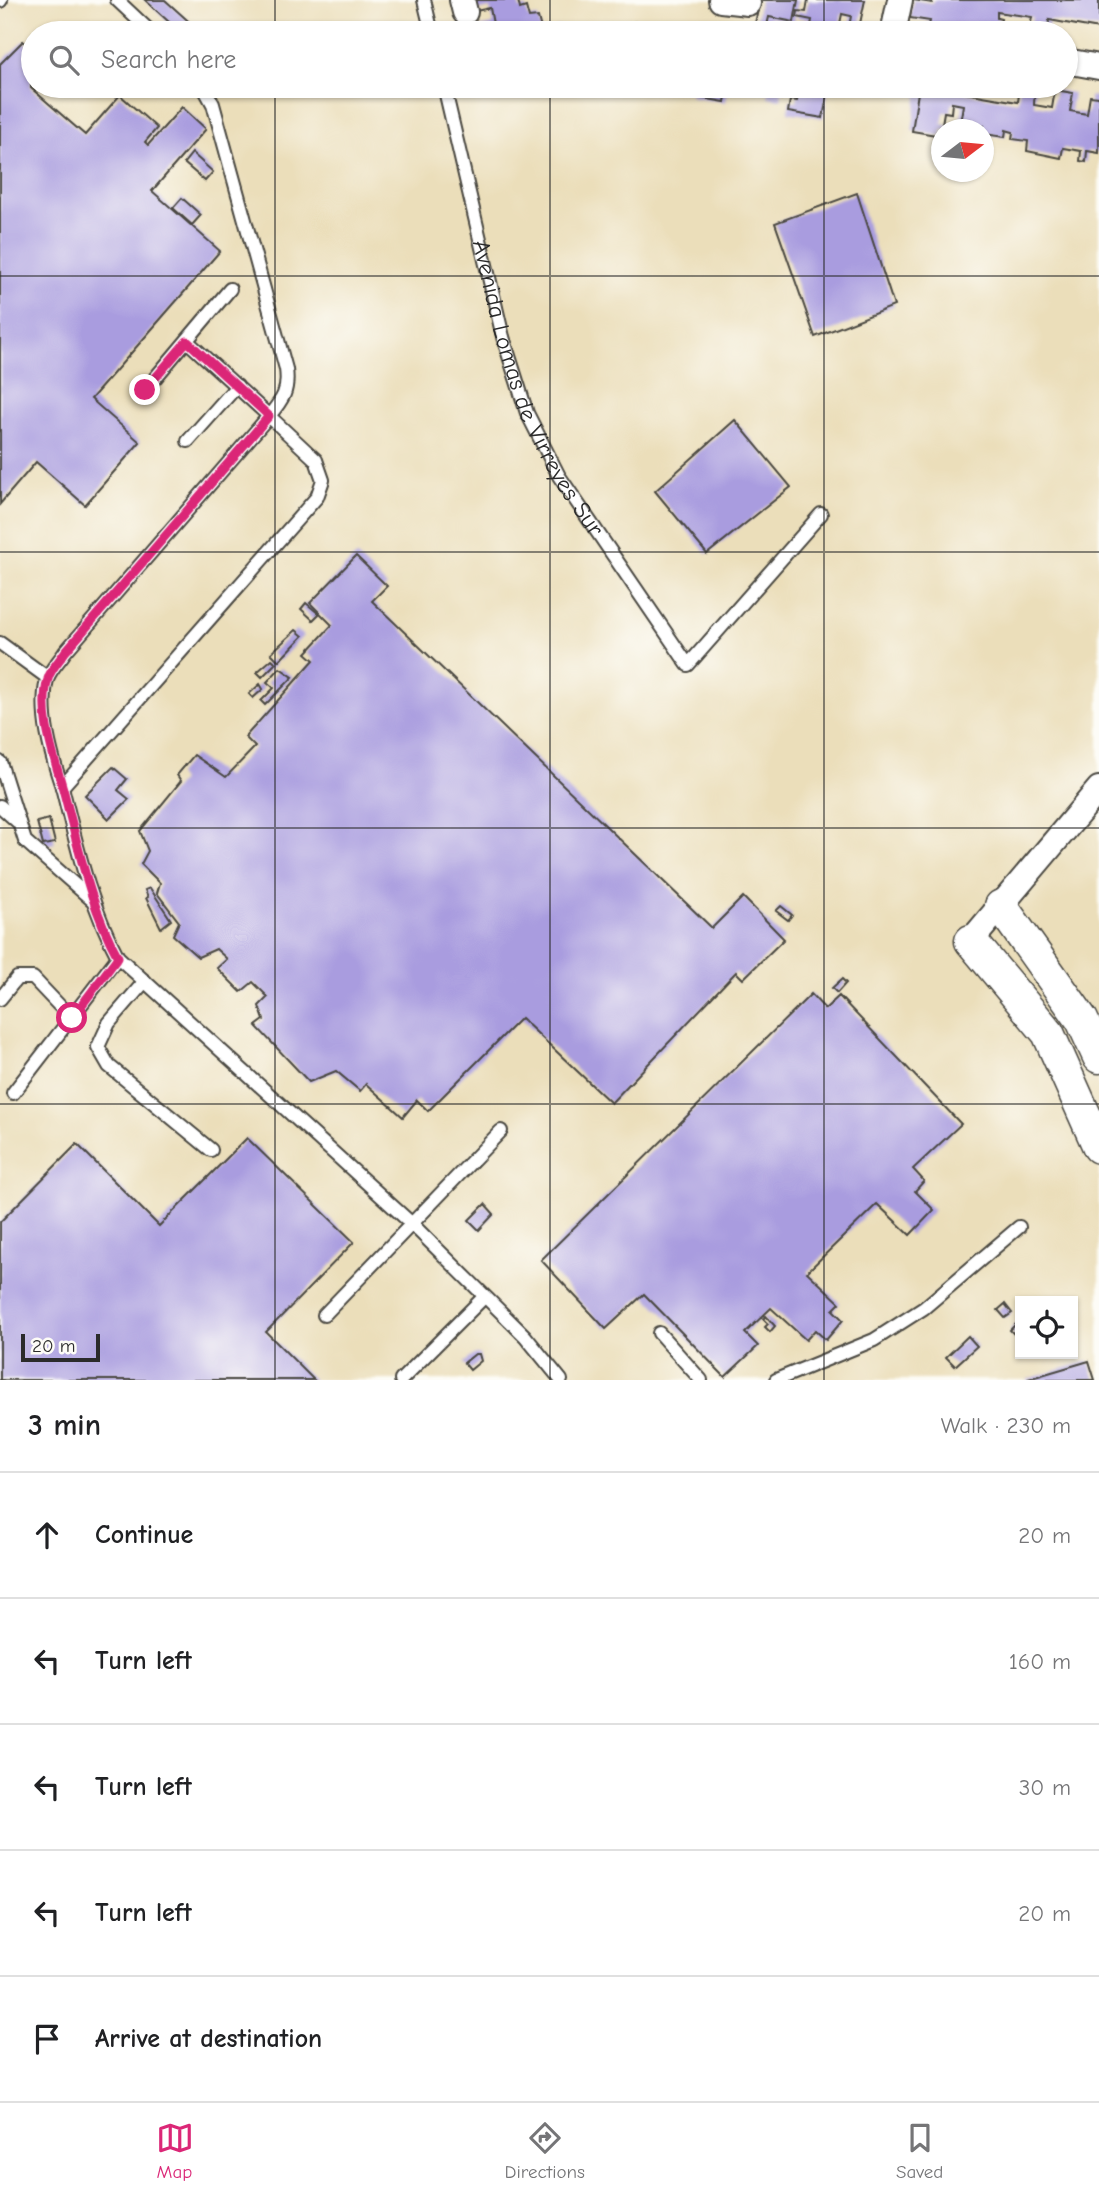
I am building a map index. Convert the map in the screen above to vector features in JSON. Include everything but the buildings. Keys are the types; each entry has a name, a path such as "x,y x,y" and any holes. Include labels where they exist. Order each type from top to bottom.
{"street":[{"path":"721,0 748,3"},
{"path":"880,21 884,0"},
{"path":"896,21 900,0"},
{"path":"1078,63 1099,66"},
{"path":"1099,789 971,941 1048,1033 1099,1147"},
{"path":"1001,906 1082,1020 1099,1057"}],"lane":[{"path":"117,0 139,21"},
{"path":"424,0 429,21"},
{"path":"210,98 286,369 288,387 269,416 65,652 48,678 46,706 51,755 92,900 100,924 118,957 411,1224 483,1298 525,1336 562,1380"},
{"name":"Avenida Lomas de Virreyes Sur","path":"447,98 503,337 527,413 559,477 688,665 821,514"},
{"path":"145,390 230,289"},
{"path":"62,787 92,749 317,497 323,480 316,460 187,341"},
{"path":"188,441 237,386"},
{"path":"0,643 48,678"},
{"path":"0,762 25,841 92,900"},
{"path":"0,806 20,823"},
{"path":"13,1093 118,957"},
{"path":"0,999 17,978 33,978 72,1018"},
{"path":"145,981 109,1023 98,1047 109,1066 211,1150"},
{"path":"324,1315 501,1131"},
{"path":"776,1380 874,1340 924,1308 1019,1227"},
{"path":"401,1380 483,1298"},
{"path":"659,1334 701,1380"}],"route":[{"path":"72,1018 118,957 100,924 92,900 51,755 46,706 48,678 65,652 269,416 187,341 145,390"}]}
